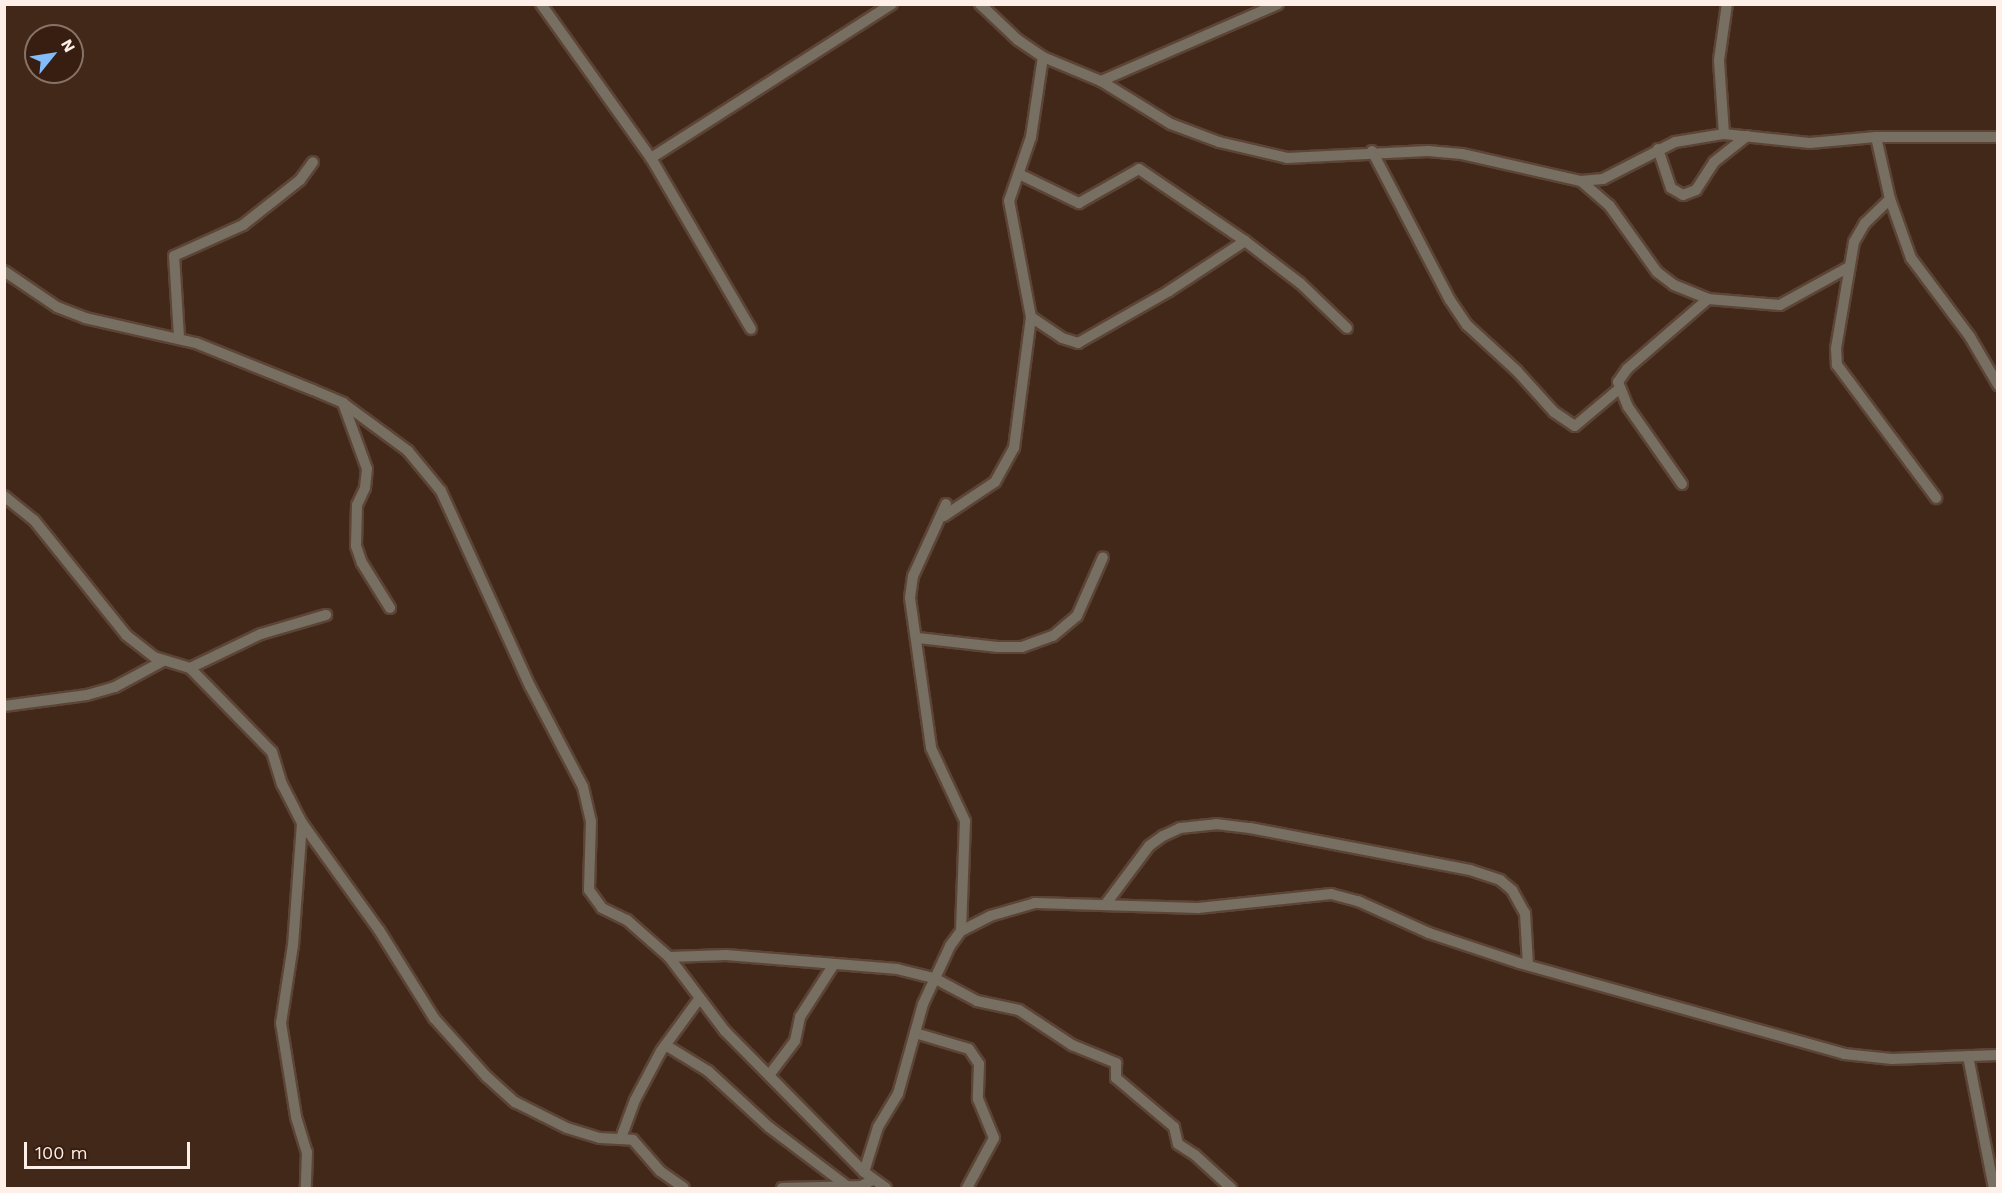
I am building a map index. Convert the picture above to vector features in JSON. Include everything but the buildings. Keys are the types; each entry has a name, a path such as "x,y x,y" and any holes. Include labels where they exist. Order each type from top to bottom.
{"street":[{"path":"541,4 651,158 751,329"},
{"path":"651,158 892,4"},
{"path":"980,4 1017,40 1043,57 1101,81 1171,124 1219,142 1287,158 1327,159 1372,151 1462,154 1581,181 1603,179 1658,149 1694,138 1724,134 1810,143 1876,137 1998,137"},
{"path":"1101,81 1258,10 1278,4"},
{"path":"1724,134 1719,60 1727,4"},
{"path":"944,516 994,482 1011,459 1031,316 1009,208 1031,137 1043,57"},
{"path":"1658,149 1671,188 1683,195 1696,190 1707,170 1747,136"},
{"path":"1876,137 1890,199 1911,258 1970,337 1998,385"},
{"path":"1372,151 1450,300 1467,325 1517,371 1554,412 1575,426 1619,389"},
{"path":"179,337 174,256 243,225 300,180 313,162"},
{"path":"1019,174 1079,203 1139,169 1245,240 1300,283 1347,328"},
{"path":"1581,181 1609,206 1657,272 1674,285 1708,299 1780,304 1847,268"},
{"path":"1890,199 1865,223 1854,242 1847,268 1836,348 1837,365 1936,498"},
{"path":"1031,316 1062,338 1078,343 1169,291 1245,240"},
{"path":"4,271 57,307 85,318 179,337 343,403 408,451 441,491 530,686 583,788 591,821 589,890 602,908 627,920 669,957 725,1031 770,1074 864,1172 886,1188"},
{"path":"1682,484 1619,389 1620,377 1708,299"},
{"path":"343,403 367,469 365,488 357,505 356,546 362,563 390,608"},
{"path":"4,496 34,520 108,616 142,650 163,661 190,668 272,752 282,784 302,823 379,930 434,1018 487,1077 515,1102 567,1128 600,1138 621,1138 639,1143 660,1171 684,1188"},
{"path":"864,1172 878,1127 898,1094 915,1033 934,978 961,931 965,821 932,748 918,638 910,598 913,576 944,516 946,504"},
{"path":"918,638 997,647 1022,647 1053,636 1077,616 1103,557"},
{"path":"190,668 261,634 326,615"},
{"path":"4,706 87,695 115,687 163,661"},
{"path":"302,823 292,945 281,1023 297,1117 307,1152 306,1188"},
{"path":"1105,905 1149,846 1163,836 1180,828 1216,824 1250,828 1470,870 1500,880 1512,890 1525,914 1528,965"},
{"path":"961,931 990,916 1035,903 1243,906 1331,894 1358,901 1429,933 1528,965 1604,984 1678,1010 1720,1018 1865,1058 1998,1055"},
{"path":"669,957 726,955 897,969 934,978 976,1001 1019,1010 1072,1045 1116,1063 1116,1078 1174,1126 1178,1144 1195,1155 1231,1188"},
{"path":"770,1074 795,1041 800,1017 834,964"},
{"path":"621,1138 635,1100 667,1046 699,999"},
{"path":"915,1033 969,1049 978,1064 978,1099 993,1138 967,1188"},
{"path":"667,1046 708,1071 769,1127 847,1186"},
{"path":"1968,1056 1994,1188"},
{"path":"782,1188 867,1185 873,1180"}]}
